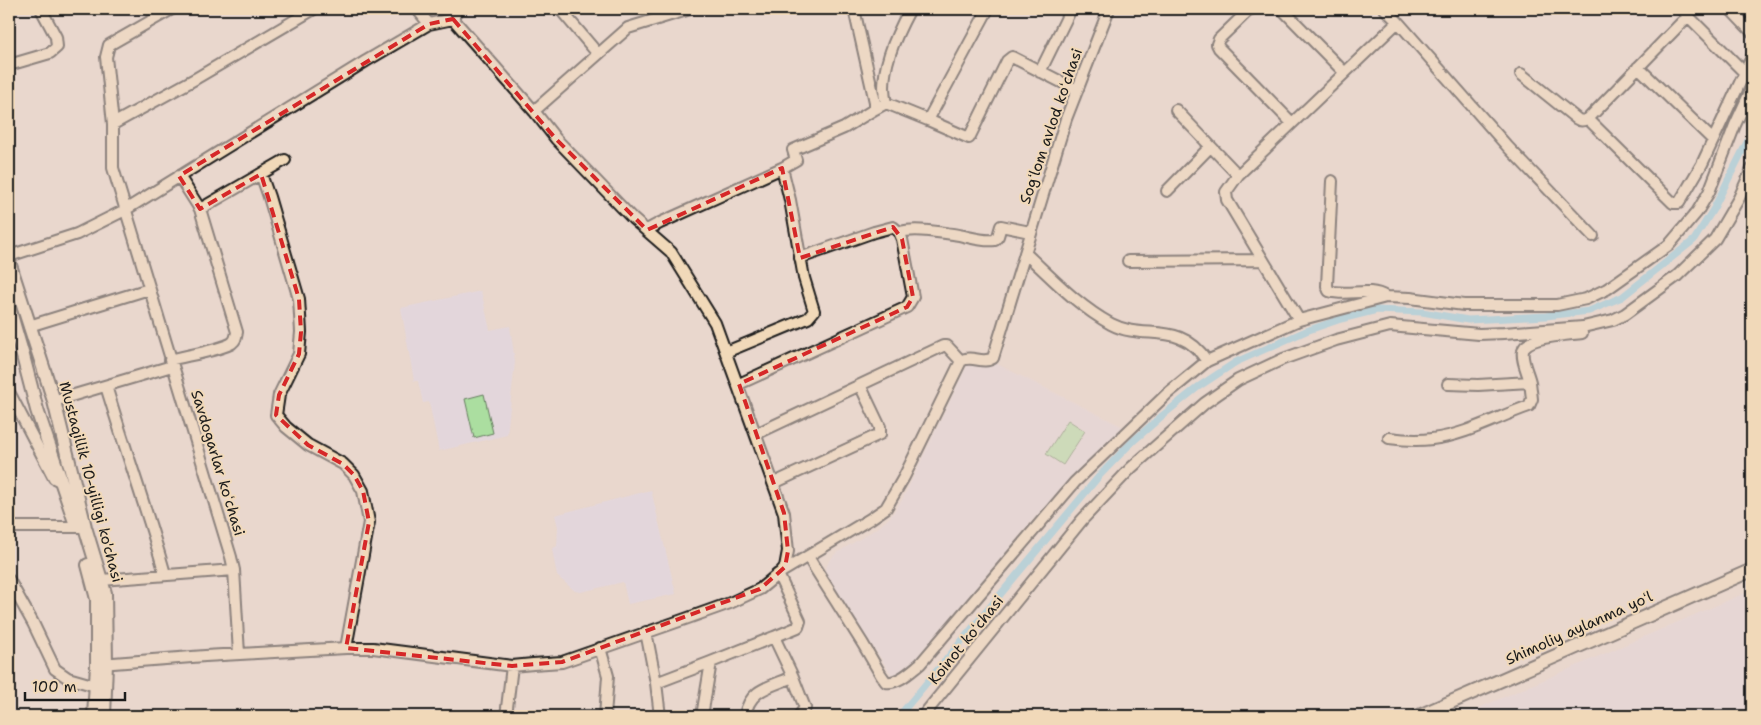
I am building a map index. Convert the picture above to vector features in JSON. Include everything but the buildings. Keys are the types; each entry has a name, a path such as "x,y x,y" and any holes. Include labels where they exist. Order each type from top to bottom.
{"main road":[{"name":"Mustaqillik 10-yilligi ko'chasi","path":"9,262 54,401 97,599 104,716"},
{"name":"Mustaqillik 10-yilligi ko'chasi","path":"9,308 37,410 62,483 101,580 105,602 101,664 96,686 94,716"},
{"name":"Shimoliy aylanma yoʻl","path":"1419,716 1500,685 1656,616 1752,570"},
{"name":"Shimoliy aylanma yoʻl","path":"1656,616 1752,578"},
{"name":"Shimoliy aylanma yoʻl","path":"1439,716 1500,685"}],"street":[{"path":"9,65 50,53 57,47 56,37 41,9"},
{"name":"Savdogarlar koʻchasi","path":"172,9 109,45 106,57 113,124 113,168 171,363 225,533 234,570 239,654"},
{"path":"113,124 195,79 314,9"},
{"path":"417,9 429,24"},
{"path":"453,19 457,9"},
{"path":"534,111 628,28 690,9"},
{"path":"854,9 875,109"},
{"path":"886,103 883,90 894,39 910,9"},
{"path":"928,120 988,9"},
{"path":"1040,72 1071,9"},
{"name":"Sogʻlom avlod koʻchasi","path":"961,361 971,358 984,361 993,358 1030,232 1076,90 1109,9"},
{"path":"1250,9 1219,39 1217,44 1291,122"},
{"path":"1282,9 1344,72"},
{"path":"1385,9 1501,139 1593,236"},
{"path":"1730,9 1752,32"},
{"path":"565,11 598,54"},
{"path":"1521,74 1581,121 1588,118 1638,67 1685,12 1744,72"},
{"path":"9,256 77,234 125,210 429,24 453,19"},
{"path":"101,664 346,648 373,648 512,666 562,662 747,595 760,589 785,567 788,551 784,513 716,323 671,252 633,219 556,139 534,111 453,19"},
{"path":"1299,320 1225,196 1228,187 1238,175 1291,122 1398,22"},
{"path":"886,103 969,138 1009,58 1015,57 1076,90"},
{"path":"1588,118 1675,204 1681,202 1702,164 1752,58"},
{"path":"1638,67 1713,140"},
{"path":"808,557 881,675 886,682 893,682 920,664 1075,482 1168,393 1207,361 1299,320 1386,297 1464,304 1557,305 1586,299 1607,289 1669,245 1697,212 1709,192 1735,125 1752,88"},
{"path":"647,230 782,168 796,160 793,150 844,128 886,103"},
{"path":"1176,110 1238,175"},
{"path":"1167,191 1210,147"},
{"path":"200,209 285,160"},
{"path":"726,352 802,321 812,315 813,307 800,258 790,200 782,168"},
{"path":"1389,438 1408,440 1448,436 1529,406 1532,399 1530,382 1522,350 1528,343 1549,337 1594,330 1642,303 1702,253 1714,239 1724,224 1752,169"},
{"path":"261,174 270,197 299,299 301,332 299,354 279,395 276,415 286,427 308,445 343,464 354,475 363,491 369,522 346,648"},
{"path":"54,401 106,386 234,342 237,332 200,209 179,176"},
{"path":"1332,181 1327,286 1330,291 1336,293 1377,292 1386,297"},
{"path":"899,232 907,230 954,234 987,241 995,240 1001,226 1030,232"},
{"path":"738,384 907,307 913,297 902,240 899,232 894,227 886,228 800,258"},
{"path":"1025,253 1082,305 1110,323 1117,327 1163,333 1182,339 1199,349 1207,361"},
{"path":"1128,261 1263,260"},
{"path":"29,326 149,289"},
{"name":"Koinot koʻchasi","path":"923,716 1082,520 1131,468 1205,403 1238,380 1262,368 1336,340 1390,326 1479,334 1583,327 1613,320"},
{"path":"756,434 944,346 947,346 961,361 886,508 870,520 778,574"},
{"path":"1448,384 1478,385 1530,382"},
{"path":"774,483 880,434 880,427 860,385"},
{"path":"106,386 148,514 165,574"},
{"path":"9,392 54,478 62,483"},
{"path":"9,527 81,527"},
{"path":"101,580 234,570"},
{"path":"656,683 796,628 800,624 778,574"},
{"path":"9,580 33,623 55,669 68,678 96,686"},
{"path":"646,632 660,716"},
{"path":"774,637 805,708 799,716"},
{"path":"600,648 608,676 605,716"},
{"path":"702,716 711,662"},
{"path":"506,716 512,666"},
{"path":"745,716 746,706 756,693 793,677"}],"highlighted area":[{"path":"453,19 556,139 647,230 782,168 800,258 893,227 902,239 913,297 907,307 739,384 784,513 788,551 785,567 760,589 562,662 512,666 346,648 369,522 363,491 354,475 343,464 308,445 276,415 279,395 299,354 301,332 299,299 261,174 200,209 179,176 429,24"}],"shaded area":[{"path":"481,291 490,330 510,326 515,362 507,435 439,451 429,402 423,403 418,381 414,381 401,308"},
{"path":"970,359 987,364 995,363 1123,427 1031,522 918,662 893,677 824,573 829,561 835,554 879,527 890,517 902,500"},
{"path":"651,490 676,594 628,604 623,582 581,592 575,591 557,576 552,549 557,546 558,527 555,515"},
{"path":"1752,590 1752,716 1461,716 1497,700"}],"green space":[{"path":"484,394 493,433 474,438 465,399"},
{"path":"1068,420 1085,431 1063,465 1046,454"}],"waterway":[{"path":"899,716 1100,475 1131,443 1198,387 1236,362 1306,331 1341,319 1377,310 1422,312 1468,320 1546,316 1589,311 1622,297 1694,240 1714,208 1752,132"}]}
